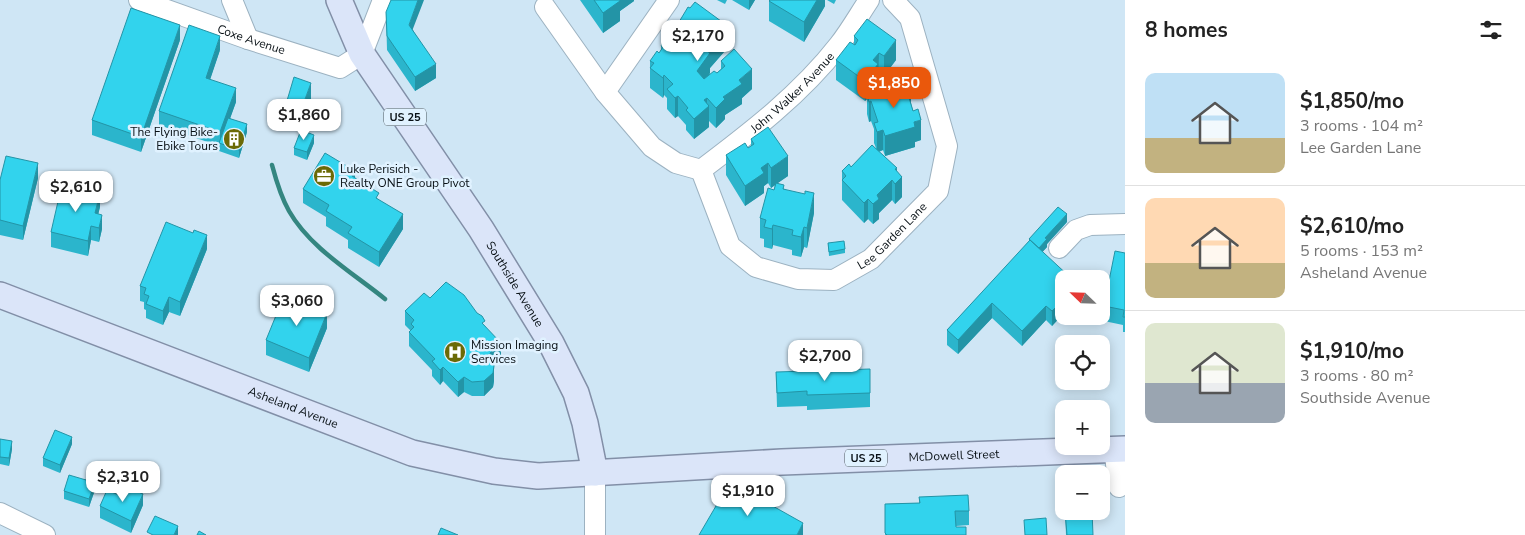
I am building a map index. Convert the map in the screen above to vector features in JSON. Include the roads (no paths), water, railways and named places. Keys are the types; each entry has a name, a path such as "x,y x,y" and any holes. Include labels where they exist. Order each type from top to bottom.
{"main road":[{"name":"Southside Avenue","path":"339,0 362,54 481,229 550,343 576,393 585,423 594,473"},
{"name":"Asheland Avenue","path":"0,295 412,453 450,463 514,474 538,476 594,473"},
{"name":"McDowell Street","path":"594,473 782,462 1120,449"}],"street":[{"name":"Coxe Avenue","path":"139,0 248,39 340,68 362,54"},
{"path":"232,0 248,39"},
{"path":"362,54 382,0"},
{"path":"605,92 669,0"},
{"name":"John Walker Avenue","path":"701,170 752,132 801,87 839,45 869,0"},
{"name":"Lee Garden Lane","path":"701,170 730,246 756,267 798,279 834,280 872,259 938,191 947,146 910,18 893,0"},
{"path":"545,7 605,92 652,146 676,163 701,170"},
{"path":"1059,248 1076,230 1090,225 1125,224"},
{"path":"1119,488 1120,449"},
{"path":"594,473 595,535"},
{"path":"0,513 45,535"}],"waterway":[{"path":"272,165 289,211 308,237 385,299"}],"place":[{"name":"The Flying Bike- Ebike Tours","path":"234,139"},
{"name":"Luke Perisich - Realty ONE Group Pivot","path":"324,176"},
{"name":"Mission Imaging Services","path":"455,352"}]}
